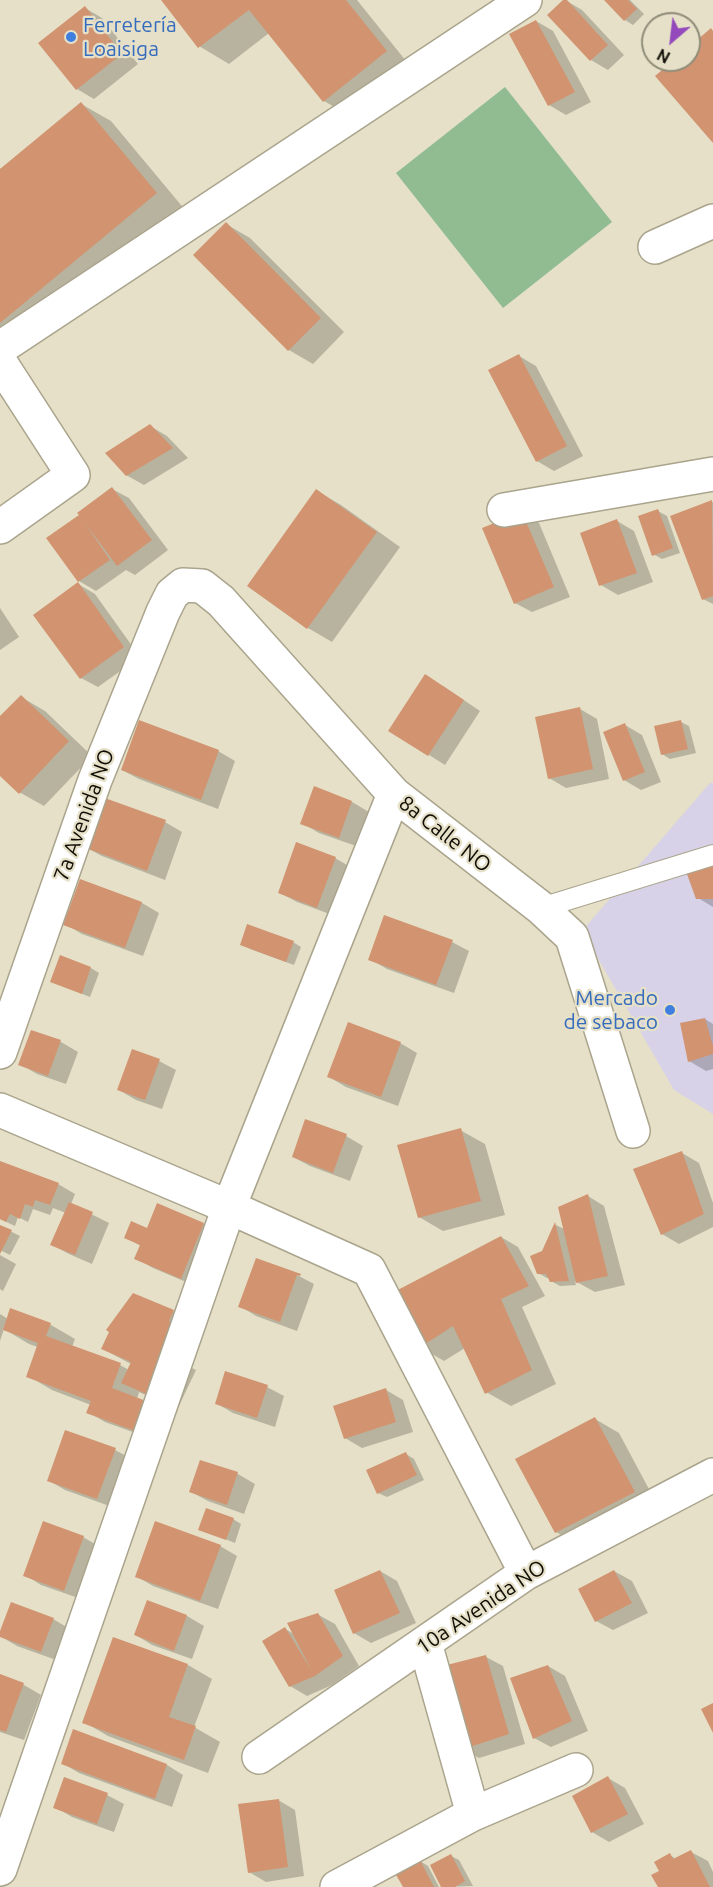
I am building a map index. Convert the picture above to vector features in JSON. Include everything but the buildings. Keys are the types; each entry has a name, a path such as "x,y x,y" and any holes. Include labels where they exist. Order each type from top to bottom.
{"street":[{"path":"0,348 525,0"},
{"path":"655,248 713,221"},
{"path":"0,362 73,475 0,527"},
{"path":"504,510 713,474"},
{"name":"8a Calle NO","path":"183,585 202,586 221,601 394,794 541,908 572,937 633,1131"},
{"name":"7a Avenida NO","path":"0,1052 95,780 163,612 172,594 183,585"},
{"path":"0,1869 229,1207 394,794"},
{"path":"0,1110 229,1207 369,1270 526,1574"},
{"name":"10a Avenida NO","path":"259,1757 526,1574 713,1475"},
{"path":"425,1643 473,1814"},
{"path":"337,1887 473,1814 576,1770"}],"lane":[{"path":"541,908 713,855"}],"shaded area":[{"name":"Mercado de sebaco","path":"710,783 713,783 713,1114 674,1090 582,931"}],"green space":[{"path":"505,87 612,222 503,308 396,173"}],"place":[{"name":"Ferretería Loaisiga","path":"71,37"},
{"name":"Mercado de sebaco","path":"670,1010"}]}
